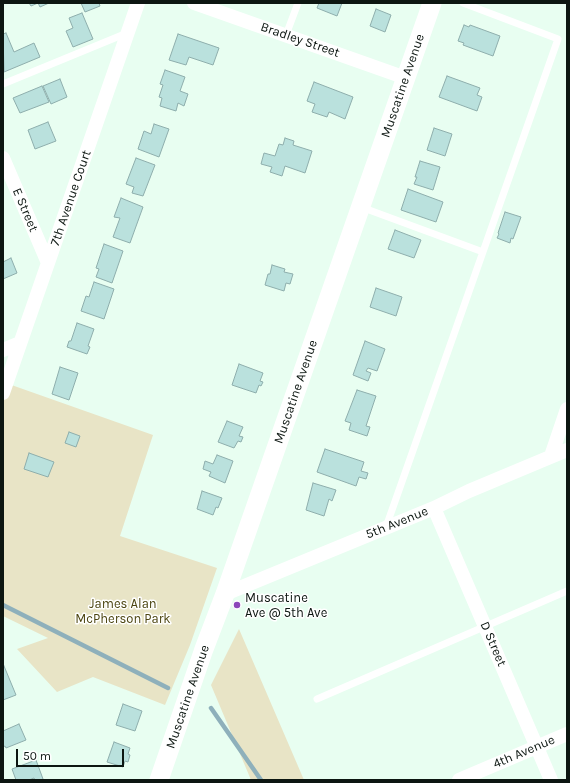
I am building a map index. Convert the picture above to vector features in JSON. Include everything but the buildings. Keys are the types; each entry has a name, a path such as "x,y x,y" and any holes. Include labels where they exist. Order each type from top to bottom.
{"main road":[{"name":"Muscatine Avenue","path":"159,780 204,649 226,594 432,3"}],"street":[{"name":"7th Avenue Court","path":"3,393 138,3"},
{"name":"Bradley Street","path":"194,3 406,78"},
{"name":"E Street","path":"3,158 48,263"},
{"path":"3,350 20,343"},
{"path":"551,456 567,409"},
{"name":"5th Avenue","path":"226,594 434,508 469,491 567,450"},
{"name":"D Street","path":"434,508 551,780"},
{"name":"4th Avenue","path":"459,780 567,734"}],"lane":[{"path":"286,35 298,3"},
{"path":"386,527 558,40 463,3"},
{"path":"3,84 129,32"},
{"path":"361,206 483,252"},
{"path":"318,699 567,591"}],"green space":[{"name":"James Alan McPherson Park","path":"3,382 153,435 120,536 217,568 190,645 165,705 93,677 57,692 17,649 48,638 3,616"},
{"path":"239,629 304,780 251,780 211,685"}],"waterway":[{"path":"3,605 168,688"},
{"path":"211,708 261,780"}],"place":[{"name":"Muscatine Ave @ 5th Ave","path":"237,605"}]}
